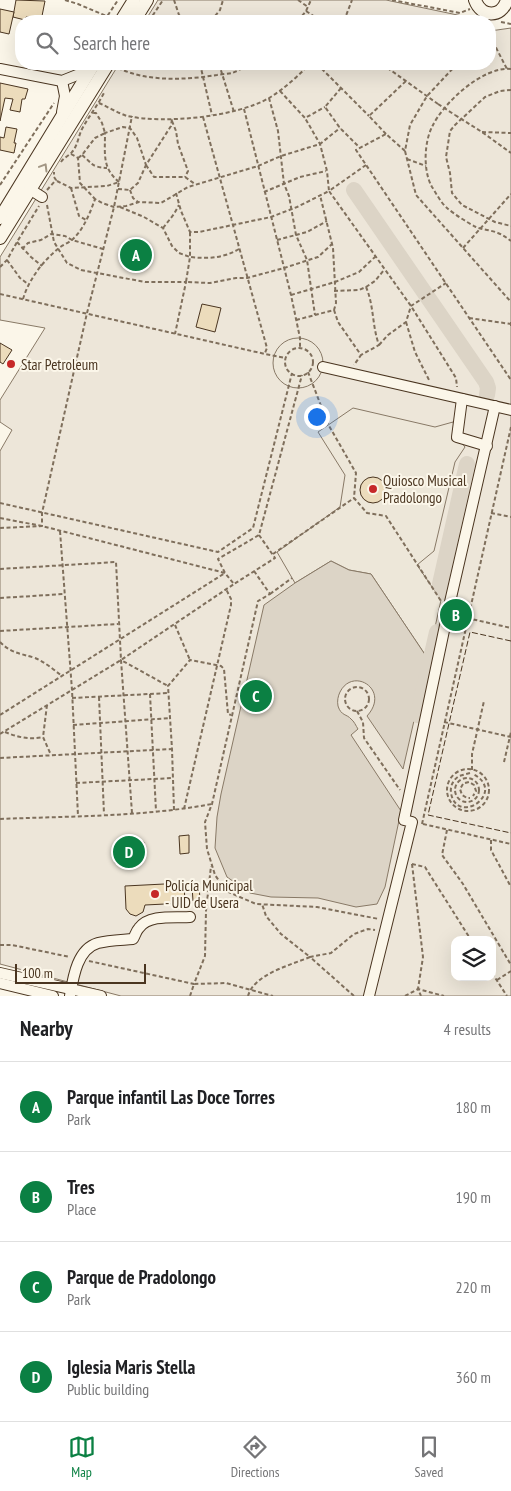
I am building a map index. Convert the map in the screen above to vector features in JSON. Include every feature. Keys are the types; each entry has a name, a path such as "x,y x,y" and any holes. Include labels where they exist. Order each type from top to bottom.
{"main road":[{"path":"121,15 134,0"},
{"path":"138,15 147,0"},
{"path":"473,4 482,12 490,14 497,13 508,3"},
{"path":"0,218 90,70"},
{"path":"0,238 104,70"}],"street":[{"path":"0,69 63,85 78,91 91,91"},
{"path":"63,85 86,70"},
{"path":"59,122 65,96 63,85"},
{"path":"31,190 42,197"},
{"path":"323,367 511,410"},
{"path":"458,398 457,437 487,446"},
{"path":"369,996 412,822 404,820 446,625 447,605 487,446 495,406"},
{"path":"70,993 81,955 87,948 97,943 133,939 139,927 154,919 190,917"},
{"path":"0,973 70,993 101,996"},
{"path":"0,983 53,996"}],"path":[{"path":"65,0 105,15"},
{"path":"108,15 118,0"},
{"path":"153,15 163,0"},
{"path":"174,0 179,15"},
{"path":"216,15 220,10 223,0"},
{"path":"298,0 308,7"},
{"path":"303,15 311,0"},
{"path":"346,15 352,0"},
{"path":"392,0 460,14 473,4"},
{"path":"306,11 312,15"},
{"path":"496,48 507,69"},
{"path":"511,69 486,74 463,90 446,107 432,127 426,144 425,154 430,184 447,208 476,227 498,233 511,241"},
{"path":"122,70 154,78 176,79 232,73 238,70"},
{"path":"202,70 212,115"},
{"path":"221,70 234,112"},
{"path":"100,102 126,116 163,119 203,117 234,112 269,98 304,70"},
{"path":"323,70 405,151"},
{"path":"390,70 511,153"},
{"path":"451,70 427,96 410,125 405,151 416,195 511,302"},
{"path":"369,116 406,81"},
{"path":"305,118 325,107 342,88"},
{"path":"280,90 305,118 320,144 327,171 328,191 411,306 456,378 458,398"},
{"path":"511,90 500,91 485,97 461,119 450,131 446,157 452,193 462,205 489,219 511,226"},
{"path":"59,165 64,158 71,154 79,140 80,132 100,102 104,91"},
{"path":"269,98 278,131 284,184 289,196 296,235 307,260 315,315"},
{"path":"0,185 56,99"},
{"path":"325,107 340,128 360,148"},
{"path":"244,109 291,295 300,348"},
{"path":"92,112 96,113 105,133 105,160 107,168 111,176 119,182"},
{"path":"42,526 42,513 87,313 114,208 132,116"},
{"path":"203,117 267,348 265,354"},
{"path":"130,190 138,183 146,165 171,126 172,119"},
{"path":"172,119 178,144 188,170 186,177"},
{"path":"78,158 82,156 95,138 123,127 130,128 137,138 146,165 154,178 186,177 195,185"},
{"path":"78,158 80,183 102,203 114,208 139,202 161,203 188,187 258,166 281,156 320,144 340,128"},
{"path":"482,132 511,133"},
{"path":"386,134 356,150 511,380"},
{"path":"71,154 78,158"},
{"path":"82,156 90,164 107,168"},
{"path":"407,158 426,166"},
{"path":"190,232 233,225 291,210 328,191 366,165"},
{"path":"264,192 300,177 327,171"},
{"path":"54,172 56,180 71,188 107,186 119,182"},
{"path":"0,268 7,260 35,214 42,197 45,197 50,185 56,180"},
{"path":"71,188 79,216 86,220"},
{"path":"118,188 130,190"},
{"path":"130,190 133,198 139,202"},
{"path":"175,334 190,257 190,232 176,193"},
{"path":"320,194 332,244 336,303 334,310 338,322 361,355"},
{"path":"463,248 511,194"},
{"path":"42,197 48,206 51,234 54,242 68,263 81,270 97,274 145,282 210,283 247,278 318,257 332,244"},
{"path":"23,299 28,284 42,266 58,249 72,240 83,226 95,198"},
{"path":"163,228 179,205"},
{"path":"119,207 144,217 163,228 172,246 179,253 190,257 212,259 233,253 239,249"},
{"path":"277,240 307,232 327,221"},
{"path":"22,249 28,243 41,240 51,234 66,236 72,240 104,249"},
{"path":"17,242 22,249 42,266"},
{"path":"291,295 319,285 335,282 359,272 376,256"},
{"path":"7,260 20,278 28,284"},
{"path":"334,291 359,290 376,281 385,270"},
{"path":"431,392 431,383 415,352 406,322 411,306 446,283"},
{"path":"366,287 370,297 378,345"},
{"path":"0,294 286,358"},
{"path":"296,320 334,310"},
{"path":"469,318 511,325"},
{"path":"350,373 361,355 378,345 406,322"},
{"path":"300,348 308,351 313,359 311,368 302,375 292,374 288,370 286,358 289,352 300,348"},
{"path":"308,372 328,424 356,473 354,498 367,513 386,516 441,600 447,605 470,606"},
{"path":"0,503 218,552 253,528 292,374"},
{"path":"234,584 218,559 260,535 302,375"},
{"path":"511,427 422,824 511,844"},
{"path":"272,554 354,498"},
{"path":"491,513 511,517"},
{"path":"0,518 42,526 226,573"},
{"path":"0,528 42,526"},
{"path":"60,531 69,671 72,690 78,816"},
{"path":"0,734 121,660 275,558 260,535"},
{"path":"0,569 116,562 119,640 132,813"},
{"path":"254,571 270,594"},
{"path":"0,715 226,573"},
{"path":"292,578 258,600 212,804 205,822 206,849 215,875 226,891 256,904 317,907 387,925"},
{"path":"184,809 231,605 231,599 226,590"},
{"path":"0,598 64,594"},
{"path":"467,618 511,628"},
{"path":"0,631 118,624"},
{"path":"175,624 190,660"},
{"path":"446,625 465,629"},
{"path":"0,642 7,649 22,656 35,658 62,676"},
{"path":"121,660 168,686"},
{"path":"190,660 222,666 224,669 228,714 232,715"},
{"path":"174,810 168,686 190,660"},
{"path":"357,711 365,708 369,698 366,690 354,687 348,691 345,698 346,702 350,709 357,711 363,722 364,738 404,796 409,798"},
{"path":"72,698 168,692"},
{"path":"150,694 156,811"},
{"path":"99,697 104,815"},
{"path":"472,770 472,754 484,701"},
{"path":"47,705 43,737 51,756"},
{"path":"73,724 170,718"},
{"path":"444,722 510,737"},
{"path":"5,732 24,738 35,739 43,737"},
{"path":"504,762 511,732"},
{"path":"0,758 172,749"},
{"path":"472,770 477,771 485,778 489,792 486,801 479,808 470,811 461,810 450,801 447,787 450,778 456,772 472,770"},
{"path":"456,772 458,776"},
{"path":"470,773 458,776 452,786 452,795 460,806 477,805 483,798 484,786 481,779 473,774"},
{"path":"76,783 173,778"},
{"path":"470,778 470,782 476,788 473,796"},
{"path":"470,778 477,782 480,789 479,793 475,799 464,802 456,795 456,787 463,779 470,778"},
{"path":"481,779 485,778"},
{"path":"464,802 468,798 464,797 460,789 464,783 470,782"},
{"path":"452,786 456,787"},
{"path":"479,793 484,794"},
{"path":"450,801 454,799"},
{"path":"0,819 104,815 184,809 212,804"},
{"path":"447,830 442,855 463,884 511,965"},
{"path":"491,840 491,850 511,887"},
{"path":"190,996 205,956 206,911 212,864"},
{"path":"421,996 418,989 423,957 412,864 424,867 468,936"},
{"path":"262,904 266,916 281,934 354,996"},
{"path":"248,996 250,989 260,979 310,957 331,953 354,934 387,925"},
{"path":"0,945 12,945 194,984 226,983 272,996"},
{"path":"507,996 497,980 511,971"},
{"path":"405,996 418,989 444,996"}],"shaded area":[{"path":"158,0 386,0 457,15 149,15"},
{"path":"511,28 511,996 121,996 0,964 0,451 12,430 0,422 0,400 45,328 0,320 0,257 115,70 496,70 496,30"},
{"path":"298,338 312,342 319,349 323,363 319,377 312,384 298,388 284,384 277,377 273,363 277,349 284,342"},
{"path":"353,408 435,427 453,422 457,437 465,447 455,462 434,551 417,565 441,600 428,659 371,574 349,570 331,561 295,583 277,552 340,507 345,475 318,432"},
{"path":"331,561 349,570 371,574 428,659 403,769 367,716 375,698 367,684 361,681 353,681 346,684 339,695 339,709 352,720 358,729 351,735 401,811 385,887 377,904 356,907 318,898 271,897 250,893 227,877 215,848 221,794 264,605"}],"building":[{"path":"16,0 45,1 42,15 15,15 15,18 13,17"},
{"path":"0,9 14,12 9,34 0,32"},
{"path":"0,83 28,89 25,99 22,99 20,112 10,110 13,99 5,98 0,121"},
{"path":"6,127 17,129 14,153 0,150 0,137 4,138"},
{"path":"202,304 221,308 215,332 196,327"},
{"path":"0,343 12,350 3,364 0,362"},
{"name":"Quiosco Musical Pradolongo","path":"373,477 382,481 386,490 382,499 373,503 364,499 360,490 364,481"},
{"path":"189,835 189,853 180,854 179,836"},
{"path":"120,842 144,842 143,859 133,859 133,863 115,863 115,845 120,845"},
{"name":"Policía Municipal - UID de Usera","path":"184,883 185,903 145,905 143,912 136,916 130,914 126,909 125,886"},
{"path":"199,885 200,900 193,901 192,886"}],"waterway":[{"path":"354,190 486,382 488,388 487,395"},
{"path":"444,592 440,584 467,464"},
{"path":"416,714 418,715 437,632"}],"fence":[{"path":"511,641 470,632 428,815 511,833"}],"place":[{"name":"Parque infantil Las Doce Torres","path":"136,255"},
{"name":"Star Petroleum","path":"11,364"},
{"name":"Quiosco Musical Pradolongo","path":"373,489"},
{"name":"Tres","path":"456,615"},
{"name":"Parque de Pradolongo","path":"256,696"},
{"name":"Iglesia Maris Stella","path":"129,852"},
{"name":"Policía Municipal - UID de Usera","path":"155,894"}]}
